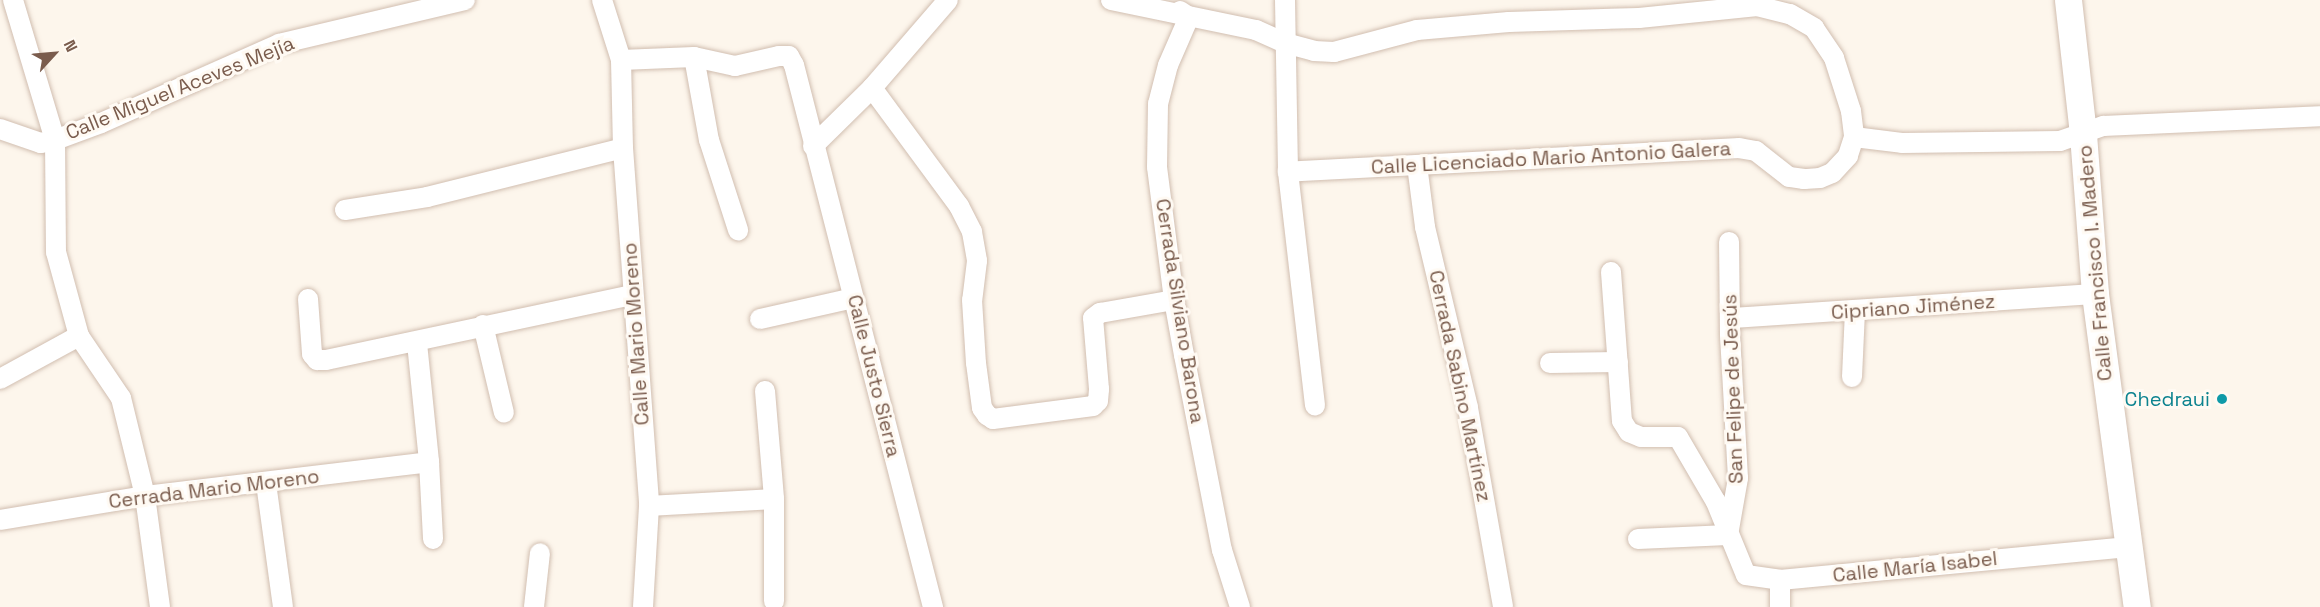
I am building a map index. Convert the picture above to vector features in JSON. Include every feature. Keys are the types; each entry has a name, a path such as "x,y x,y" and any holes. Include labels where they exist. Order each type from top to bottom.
{"main road":[{"name":"Calle Francisco I. Madero","path":"2068,0 2083,134 2095,294 2137,607"}],"street":[{"path":"14,0 55,140 56,252 79,336 121,398 145,496 160,607"},
{"name":"Calle Miguel Aceves Mejía","path":"0,129 40,143 55,140 101,123 279,44 465,0"},
{"name":"Calle Mario Moreno","path":"602,0 621,60 623,148 649,506 643,607"},
{"path":"813,146 872,88 948,0"},
{"path":"1111,0 1256,30 1285,43 1314,51 1334,52 1417,30 1439,27 1639,18 1756,6 1790,14 1814,28 1834,58 1851,111 1854,137 1902,144 2060,141 2103,126 2320,116"},
{"path":"1163,0 1189,17"},
{"path":"1285,0 1288,172 1315,405"},
{"name":"Cerrada Silviano Barona","path":"1189,17 1168,65 1158,104 1157,168 1174,300 1222,550 1240,607"},
{"name":"Calle Justo Sierra","path":"694,57 735,66 789,56 794,65 933,607"},
{"path":"621,60 694,57 709,140 738,230"},
{"path":"872,88 959,206 972,232 977,261 972,300 976,363 982,408 993,419 1093,406 1098,401 1099,389 1093,318 1100,313 1174,300"},
{"name":"Calle Licenciado Mario Antonio Galera","path":"1288,172 1739,148 1756,151 1790,177 1804,179 1820,178 1832,172 1848,156 1854,137"},
{"path":"345,210 427,197 623,148"},
{"name":"Cerrada Sabino Martínez","path":"1417,165 1425,226 1468,408 1503,607"},
{"name":"San Felipe de Jesús","path":"1728,536 1738,478 1729,242"},
{"path":"1611,272 1622,421 1629,432 1641,438 1678,437 1716,502 1728,536 1638,539"},
{"name":"Cipriano Jiménez","path":"1731,318 2095,294"},
{"path":"308,299 312,354 317,360 417,343 483,325 633,295"},
{"path":"760,319 853,298"},
{"path":"1852,377 1855,311"},
{"path":"483,325 504,413"},
{"path":"0,379 79,336"},
{"path":"417,343 429,462 433,539"},
{"path":"1550,363 1618,362"},
{"path":"765,391 774,499 774,601"},
{"name":"Cerrada Mario Moreno","path":"0,520 145,496 429,462"},
{"path":"266,483 284,607"},
{"path":"649,506 774,499"},
{"name":"Calle María Isabel","path":"1728,536 1746,576 1780,580 2128,547"},
{"path":"534,607 540,553"},
{"path":"1780,580 1780,607"}],"place":[{"name":"Chedraui","path":"2222,399"}]}
